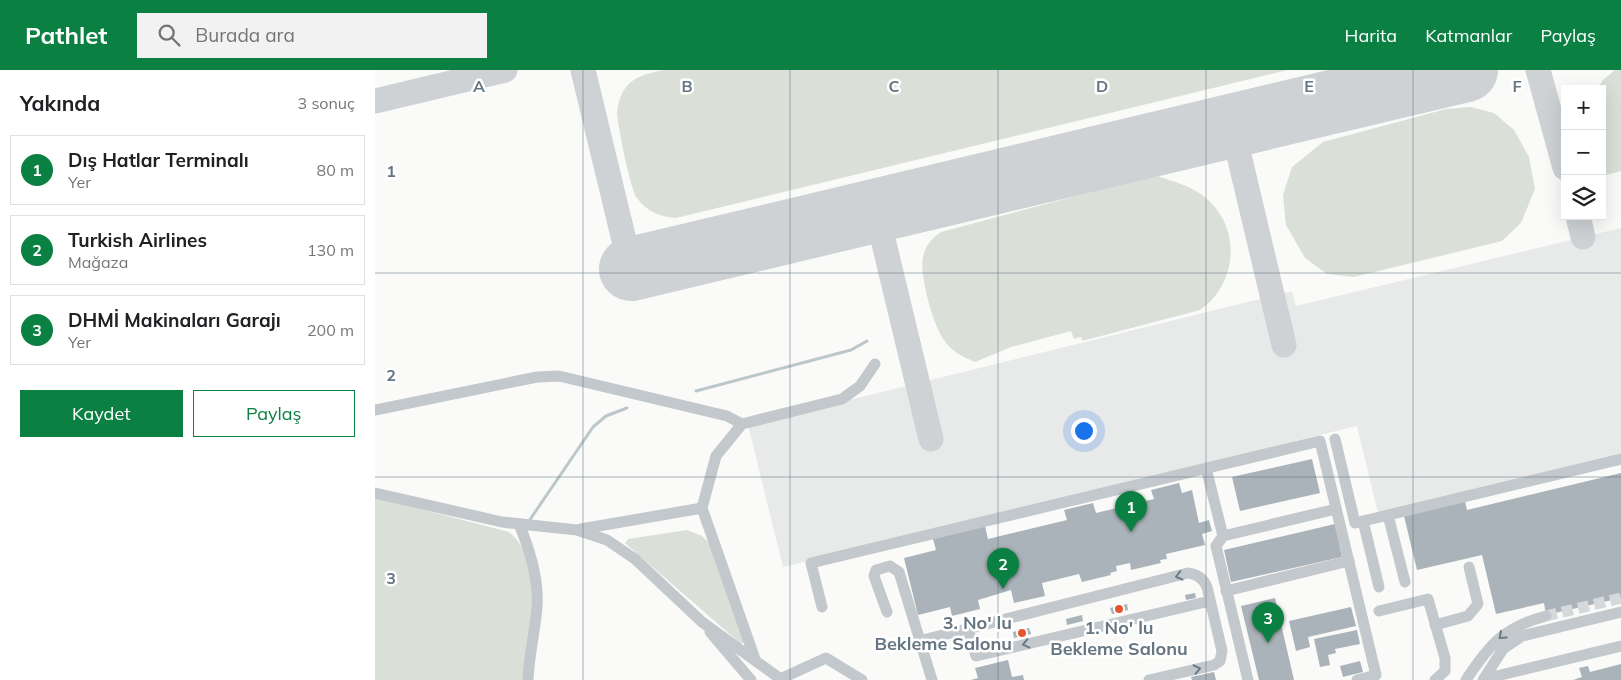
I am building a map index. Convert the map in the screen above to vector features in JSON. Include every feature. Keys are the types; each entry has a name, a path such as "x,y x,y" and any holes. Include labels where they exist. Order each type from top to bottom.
{"lane":[{"path":"755,659 702,508 716,456 742,424 842,398 861,386 875,364"},
{"path":"375,410 537,377 559,376 727,416 742,424"},
{"path":"1335,439 1355,523 1621,459"},
{"path":"822,607 811,563 1320,441 1376,675 1357,680"},
{"path":"1206,468 1223,536"},
{"path":"375,494 519,524 577,530 607,540 626,552 702,622 751,680"},
{"path":"577,530 702,508"},
{"path":"1248,680 1215,546 1223,536 1336,509"},
{"path":"1388,515 1405,582"},
{"path":"1363,521 1379,587"},
{"path":"519,524 530,552 537,594 528,680"},
{"path":"1226,591 1349,561"},
{"path":"887,612 874,576 876,570 890,566 899,572 932,680"},
{"path":"1435,625 1469,616 1478,604 1469,566"},
{"path":"919,641 1188,574 1197,575 1203,580 1210,601 1222,651 1220,661 1211,666 1149,680"},
{"path":"1379,611 1428,599 1445,658 1445,671 1435,680"},
{"path":"968,629 976,656 1210,601"},
{"path":"1483,679 1503,649 1522,636 1621,612"},
{"path":"1466,680 1484,653 1510,629 1546,616"},
{"path":"702,622 780,679 826,658 862,680"},
{"path":"1483,679 1621,646"}],"shaded area":[{"path":"664,70 1288,70 676,218 654,212 645,206 634,193 619,129 617,112 621,96 630,83 643,75"},
{"path":"1615,70 1621,70 1621,171 1606,175 1606,85 1600,85"},
{"path":"1471,107 1494,113 1514,130 1529,157 1535,189 1521,223 1502,241 1354,277 1327,274 1305,258 1286,225 1283,195 1292,167 1323,142 1446,109"},
{"path":"1155,175 1185,186 1202,195 1215,207 1224,221 1231,253 1228,269 1222,285 1213,298 1200,310 1082,341 1081,337 1074,339 1071,331 1011,347 975,362 958,353 947,344 931,312 922,265 925,249 938,234"},
{"path":"1621,228 1621,454 1378,513 1357,426 783,567 748,425 1292,291 1296,306"},
{"path":"375,497 509,532 521,546 528,562 532,581 533,602 523,680 375,680"},
{"path":"687,530 702,536 709,543 744,642 741,644 625,543 628,539"}],"building":[{"path":"1312,459 1320,493 1240,511 1232,477"},
{"path":"1621,473 1621,598 1546,615 1544,603 1496,614 1482,555 1417,570 1404,516 1465,501 1467,510"},
{"path":"1179,483 1182,493 1192,490 1199,523 1209,520 1212,531 1202,534 1205,545 1166,554 1167,559 1160,560 1161,563 1131,570 1130,563 1116,566 1117,571 1110,573 1111,575 1082,582 1079,574 1042,583 1045,596 1014,603 1011,590 978,600 980,609 952,616 950,607 918,615 904,558 936,550 933,539 985,526 988,539 1067,520 1064,510 1093,503 1096,513 1154,499 1151,490"},
{"path":"1335,524 1342,557 1231,582 1224,550"},
{"path":"1195,593 1196,598 1186,600 1185,595"},
{"path":"1275,598 1294,680 1259,680 1241,606"},
{"name":"1. No' lu Bekleme Salonu","path":"1127,604 1128,610 1112,614 1110,608"},
{"path":"1351,607 1356,626 1308,637 1310,647 1296,651 1289,621"},
{"path":"1082,615 1083,621 1067,625 1066,619"},
{"name":"3. No' lu Bekleme Salonu","path":"1029,628 1031,634 1014,638 1013,632"},
{"path":"1357,630 1360,644 1335,649 1336,653 1328,655 1330,665 1320,667 1314,639"},
{"path":"1008,660 1012,677 1023,675 1024,680 971,680 978,678 975,668"},
{"path":"1360,661 1363,672 1343,677 1340,666"},
{"path":"1621,664 1621,680 1573,680 1582,677 1579,668 1588,666 1590,672"},
{"path":"1214,672 1216,680 1192,680 1191,677"}],"waterway":[{"path":"696,391 851,350 867,341"},
{"path":"529,521 593,427 606,416 627,408"}],"taxiway":[{"path":"375,101 505,70"},
{"path":"583,70 631,269"},
{"path":"1538,70 1561,153"},
{"path":"1232,126 1284,345"},
{"path":"876,210 931,439"},
{"path":"1579,220 1583,237"}],"runway":[{"path":"631,269 1466,70"}],"tunnel":[{"path":"1546,616 1621,598"}],"place":[{"name":"Dış Hatlar Terminalı","path":"1131,532"},
{"name":"Turkish Airlines","path":"1003,589"},
{"name":"1. No' lu Bekleme Salonu","path":"1119,609"},
{"name":"3. No' lu Bekleme Salonu","path":"1022,633"},
{"name":"DHMİ Makinaları Garajı","path":"1268,643"}]}
